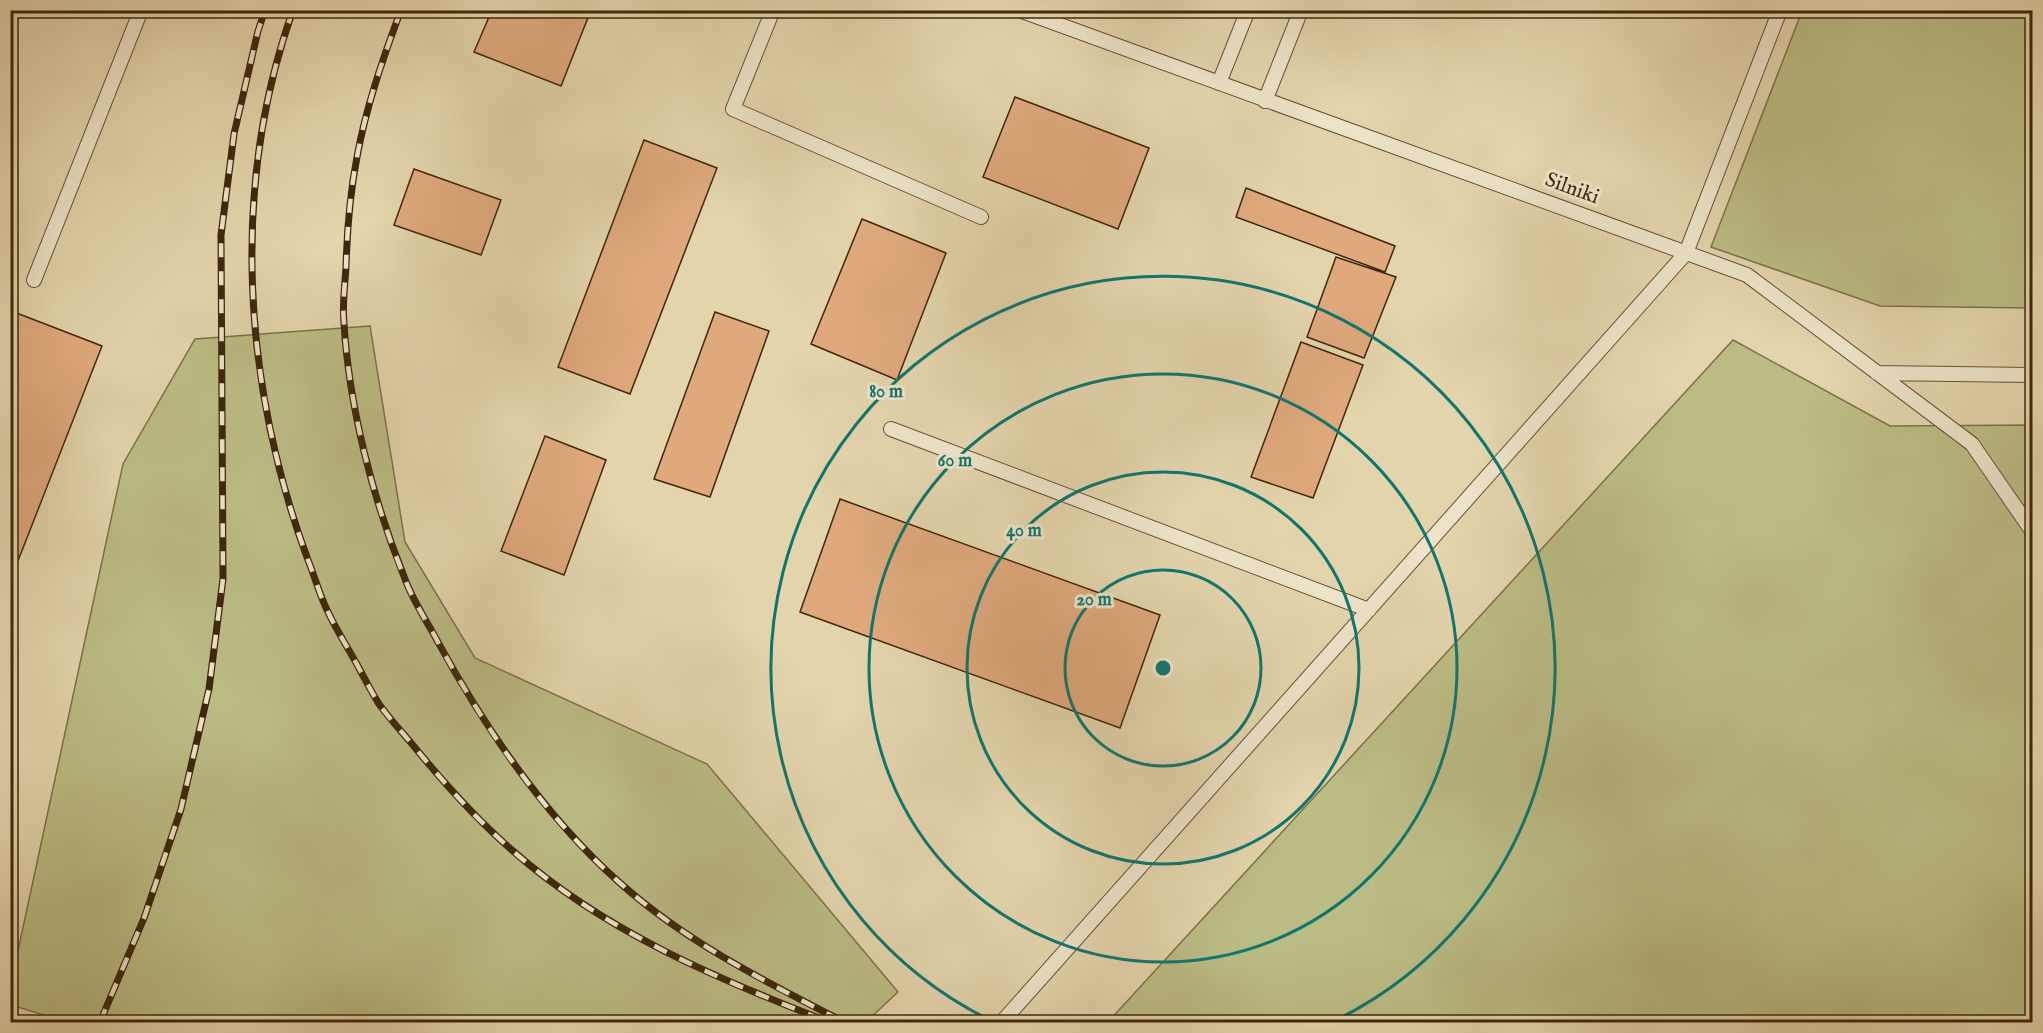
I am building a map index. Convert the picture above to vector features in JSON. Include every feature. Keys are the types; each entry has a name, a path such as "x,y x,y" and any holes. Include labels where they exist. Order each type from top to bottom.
{"lane":[{"path":"34,280 141,10"},
{"path":"773,10 733,109 981,217"},
{"name":"Silniki","path":"1019,10 1747,275 1972,444 2032,531"},
{"path":"1219,83 1248,10"},
{"path":"1265,101 1301,10"},
{"path":"1002,1023 1686,253 1780,10"},
{"path":"1876,372 2032,375"},
{"path":"891,429 1369,610"}],"green space":[{"path":"1802,11 2032,11 2032,308 1880,306 1711,247"},
{"path":"370,326 405,542 475,658 707,764 898,992 866,1022 67,1022 11,1005 11,983 123,464 195,339"},
{"path":"1733,340 1890,426 2032,425 2032,1022 1108,1022"}],"building":[{"path":"492,10 591,10 561,86 474,52"},
{"path":"1015,97 1149,148 1118,229 983,177"},
{"path":"644,140 717,168 630,394 558,367"},
{"path":"414,169 501,200 481,255 394,225"},
{"path":"1246,188 1395,246 1385,272 1236,217"},
{"path":"862,219 946,253 897,380 811,344"},
{"path":"1336,257 1396,277 1364,358 1307,337"},
{"path":"14,312 102,346 14,571 10,570 10,321"},
{"path":"715,312 769,331 710,497 654,479"},
{"path":"1301,342 1363,365 1313,498 1251,477"},
{"path":"545,436 606,460 564,575 501,551"},
{"path":"840,499 1160,615 1120,728 800,612"}],"railway":[{"path":"100,1022 144,918 181,809 209,689 223,579 221,235 234,134 265,10"},
{"path":"293,10 273,77 260,146 253,216 252,286 258,356 269,425 286,493 320,594 333,621 376,700 391,719 473,813 499,839 548,880 623,929 663,950 745,988 829,1022"},
{"path":"401,10 376,83 357,157 349,212 343,309 351,387 364,453 393,549 408,587 457,677 519,771 542,801 593,857 645,904 699,942 727,960 844,1022"}]}
